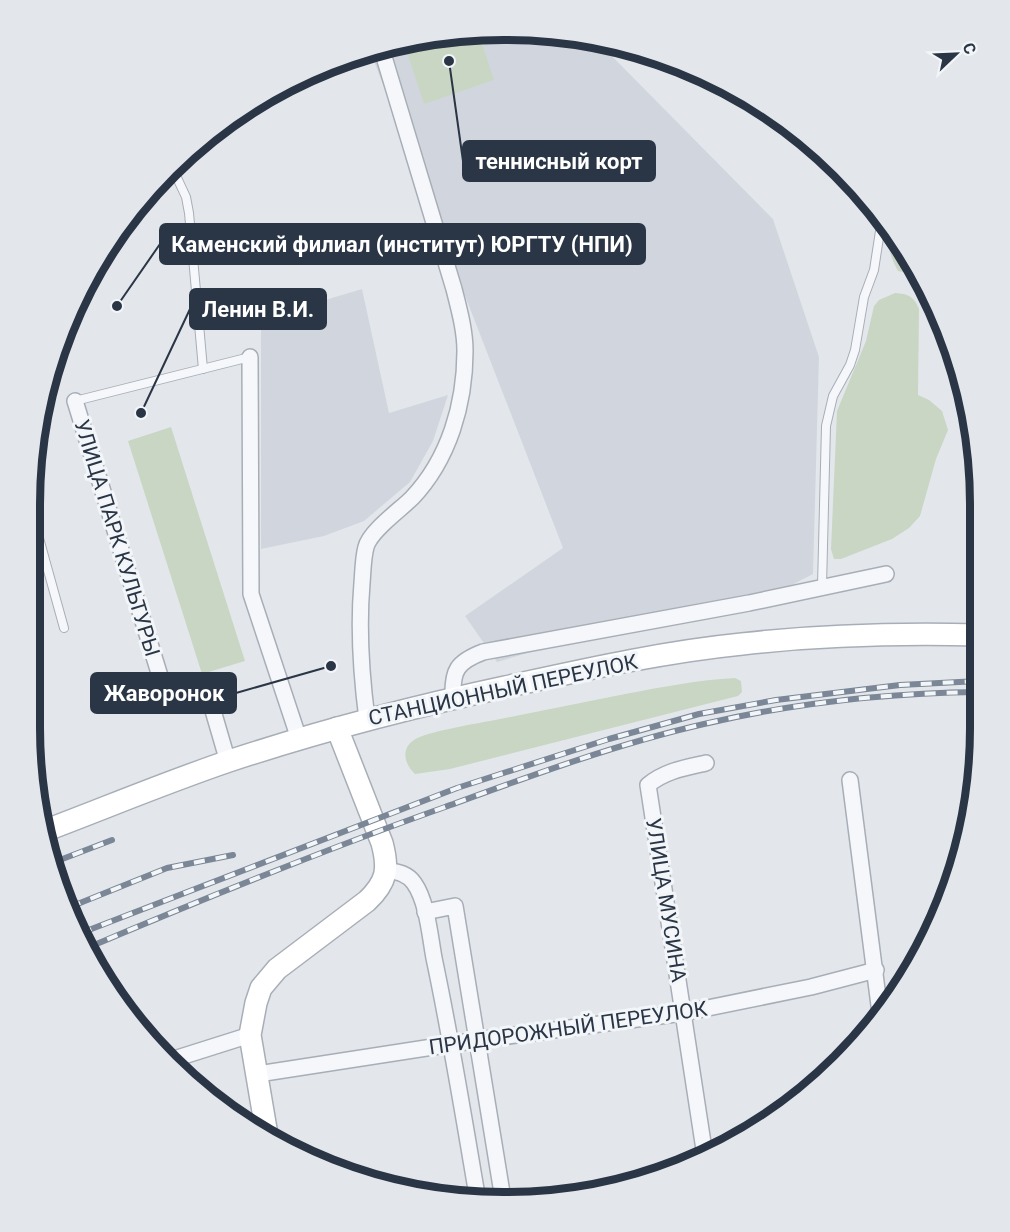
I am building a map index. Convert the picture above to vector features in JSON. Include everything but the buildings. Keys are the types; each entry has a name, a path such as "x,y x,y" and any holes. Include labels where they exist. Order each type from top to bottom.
{"main road":[{"name":"СТАНЦИОННЫЙ ПЕРЕУЛОК","path":"51,828 228,762 299,739 367,719 453,698 588,669 741,644 856,635 970,635"},
{"path":"265,1124 250,1035 256,1002 267,979 277,969 377,891 386,870 387,860 382,843 337,728"}],"street":[{"path":"367,719 360,664 359,617 366,545 377,531 413,497 427,480 444,451 460,410 465,350 462,323 454,289 384,56"},
{"path":"250,357 251,594 299,739"},
{"name":"УЛИЦА ПАРК КУЛЬТУРЫ","path":"75,401 168,702 207,690 228,762"},
{"path":"453,698 452,681 459,666 465,660 483,652 738,605 886,574"},
{"name":"УЛИЦА МУСИНА","path":"704,1147 648,785 673,770 706,763"},
{"path":"850,780 879,1003"},
{"path":"386,870 410,877 416,885 425,912 452,1044 476,1191"},
{"path":"425,912 455,906 503,1192"},
{"name":"ПРИДОРОЖНЫЙ ПЕРЕУЛОК","path":"258,1074 478,1040 683,1013 811,987 876,970"},
{"path":"179,1057 250,1035"}],"lane":[{"path":"177,177 186,197 189,213 202,369"},
{"path":"822,586 826,426 833,396 850,365 855,350 864,297 874,270 880,231"},
{"path":"75,401 250,357"},
{"path":"40,542 64,628"}],"shaded area":[{"path":"505,40 566,44 608,52 773,219 819,357 813,574 788,587 676,609 497,662 465,616 563,548 373,60 444,44"},
{"path":"362,289 389,413 448,395 433,441 410,482 364,521 324,536 261,549 261,327 275,315"}],"green space":[{"path":"481,41 494,80 424,104 407,51"},
{"path":"889,244 907,273 898,271"},
{"path":"895,293 910,296 919,309 918,395 929,400 942,411 948,430 936,459 920,516 909,528 892,539 841,559 834,559 831,549 837,411 866,341 874,306 879,300"},
{"path":"171,427 245,661 202,674 128,441"},
{"path":"735,678 741,681 742,692 738,696 450,769 415,774 407,762 407,748 414,740 439,731 653,689"}],"railway":[{"path":"87,931 457,788 609,739 699,714 776,700 900,685 970,681"},
{"path":"95,945 355,840 541,772 638,741 738,717 806,705 910,694 970,692"},
{"path":"60,860 112,840"},
{"path":"76,905 167,868 233,855"}],"place":[{"name":"теннисный корт","path":"449,61"},
{"name":"Каменский филиал (институт) ЮРГТУ (НПИ)","path":"117,306"},
{"name":"Ленин В.И.","path":"141,413"},
{"name":"Жаворонок","path":"331,666"}]}
